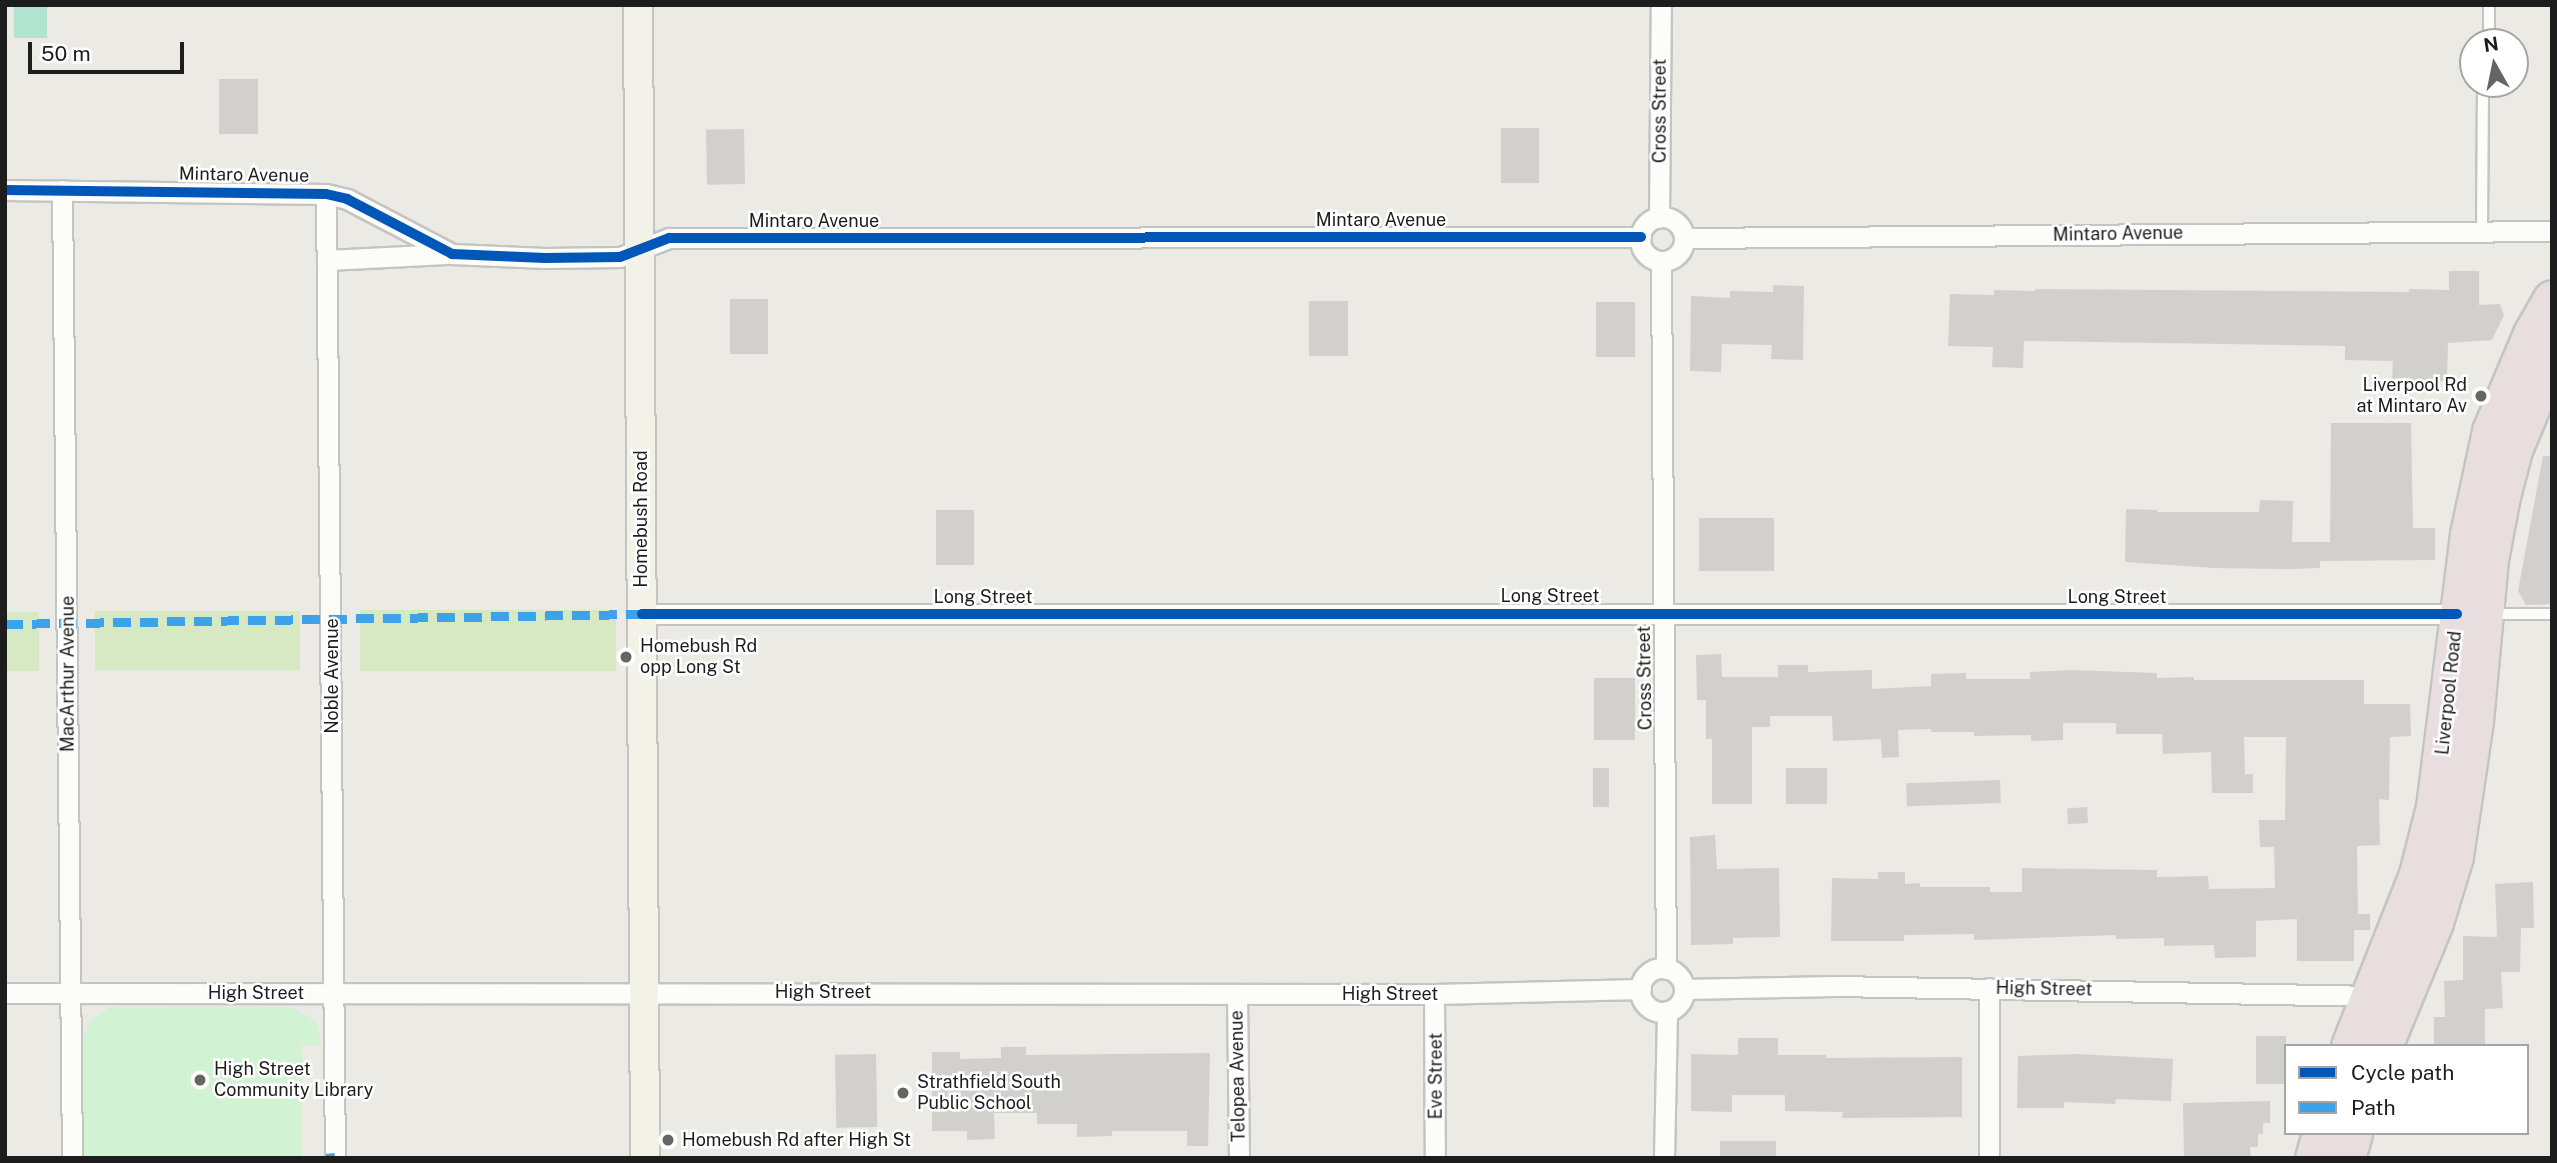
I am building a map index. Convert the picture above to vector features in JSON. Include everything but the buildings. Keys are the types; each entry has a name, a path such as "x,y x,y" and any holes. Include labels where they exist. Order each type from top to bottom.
{"highway":[{"name":"Liverpool Road","path":"2471,614 2469,534 2491,431 2532,334 2552,299"},
{"name":"Liverpool Road","path":"2383,1044 2386,997 2430,830 2471,614 2489,559 2504,485 2518,439 2552,356"},
{"name":"Liverpool Road","path":"2351,1044 2386,997"},
{"path":"2314,1158 2320,1135"},
{"path":"2346,1158 2352,1135"}],"main road":[{"name":"Homebush Road","path":"638,5 645,1158"}],"street":[{"name":"Cross Street","path":"1659,218 1661,5"},
{"name":"Mintaro Avenue","path":"5,190 326,194 347,199 452,254 620,257 669,238 1641,237"},
{"name":"MacArthur Avenue","path":"62,190 72,1158"},
{"name":"Noble Avenue","path":"326,194 335,1158"},
{"path":"1667,217 1679,225 1684,238 1683,246 1675,257 1661,261 1644,250 1641,237 1646,224 1667,217"},
{"name":"Mintaro Avenue","path":"1684,238 2552,231"},
{"path":"327,260 452,254"},
{"name":"Cross Street","path":"1661,261 1661,613 1666,969"},
{"name":"Long Street","path":"642,614 2471,614"},
{"path":"1666,969 1679,976 1684,989 1679,1003 1660,1012 1646,1005 1641,989 1647,975 1666,969"},
{"name":"High Street","path":"1684,989 1835,986 2386,997"},
{"path":"1989,988 1989,1158"},
{"name":"High Street","path":"5,993 1434,995 1641,989"},
{"name":"Telopea Avenue","path":"1237,994 1238,1158"},
{"name":"Eve Street","path":"1434,995 1435,1158"},
{"path":"1664,1158 1667,1011"}],"lane":[{"path":"2488,28 2489,5"},
{"path":"2482,231 2483,98"},
{"path":"2471,614 2552,614"}],"green space":[{"path":"14,5 47,5 47,38 14,38"},
{"path":"360,610 616,610 616,671 360,671"},
{"path":"95,611 300,611 300,670 95,670"},
{"path":"5,612 39,612 39,671 5,671"},
{"path":"110,1007 290,1007 309,1017 316,1023 322,1045 302,1045 302,1158 81,1158 81,1039 92,1020"}],"marked path":[{"path":"5,624 642,614"},
{"path":"326,1158 335,1157"}],"cycle path":[{"path":"5,190 326,194 347,199 452,254 545,258 620,257 669,238 1641,237"},
{"path":"642,614 2457,614"}],"place":[{"name":"Liverpool Rd at Mintaro Av","path":"2481,396"},
{"name":"Homebush Rd opp Long St","path":"626,657"},
{"name":"High Street Community Library","path":"200,1080"},
{"name":"Strathfield South Public School","path":"903,1093"},
{"name":"Homebush Rd after High St","path":"668,1140"}]}
